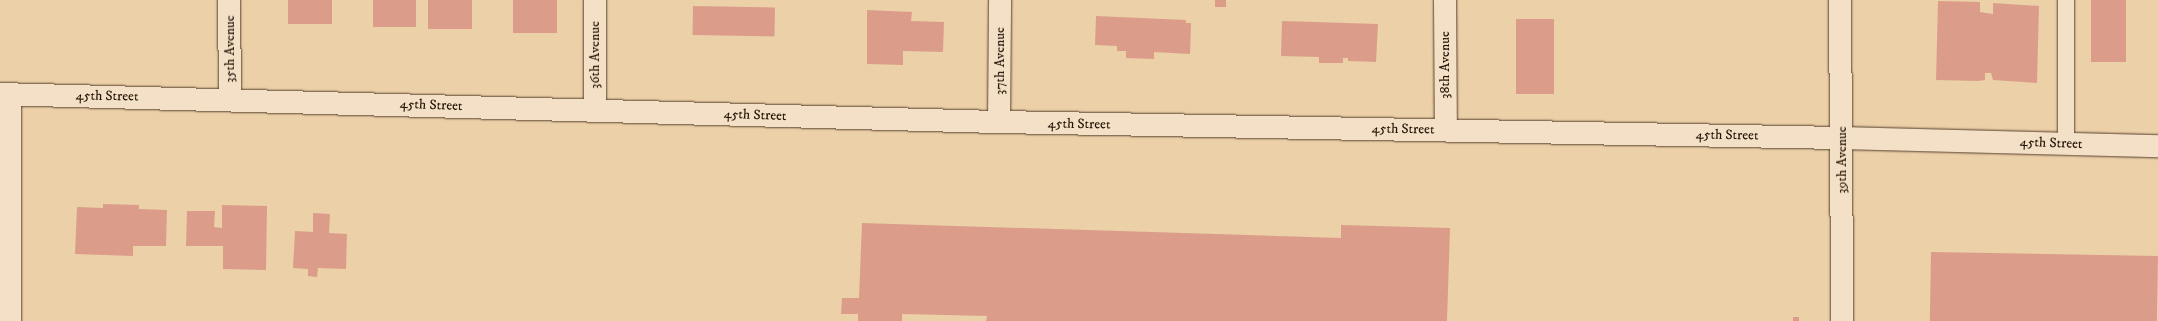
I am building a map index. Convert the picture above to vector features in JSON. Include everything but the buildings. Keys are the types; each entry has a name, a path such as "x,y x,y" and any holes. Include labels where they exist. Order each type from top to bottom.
{"street":[{"name":"35th Avenue","path":"229,0 230,99"},
{"name":"36th Avenue","path":"595,0 595,110"},
{"name":"37th Avenue","path":"999,122 1000,0"},
{"name":"38th Avenue","path":"1444,0 1446,130"},
{"name":"39th Avenue","path":"1840,0 1842,321"},
{"name":"45th Street","path":"5,94 230,99 999,122 1842,138 2158,146"},
{"path":"5,94 10,321"}],"lane":[{"path":"2066,0 2066,144"}]}
